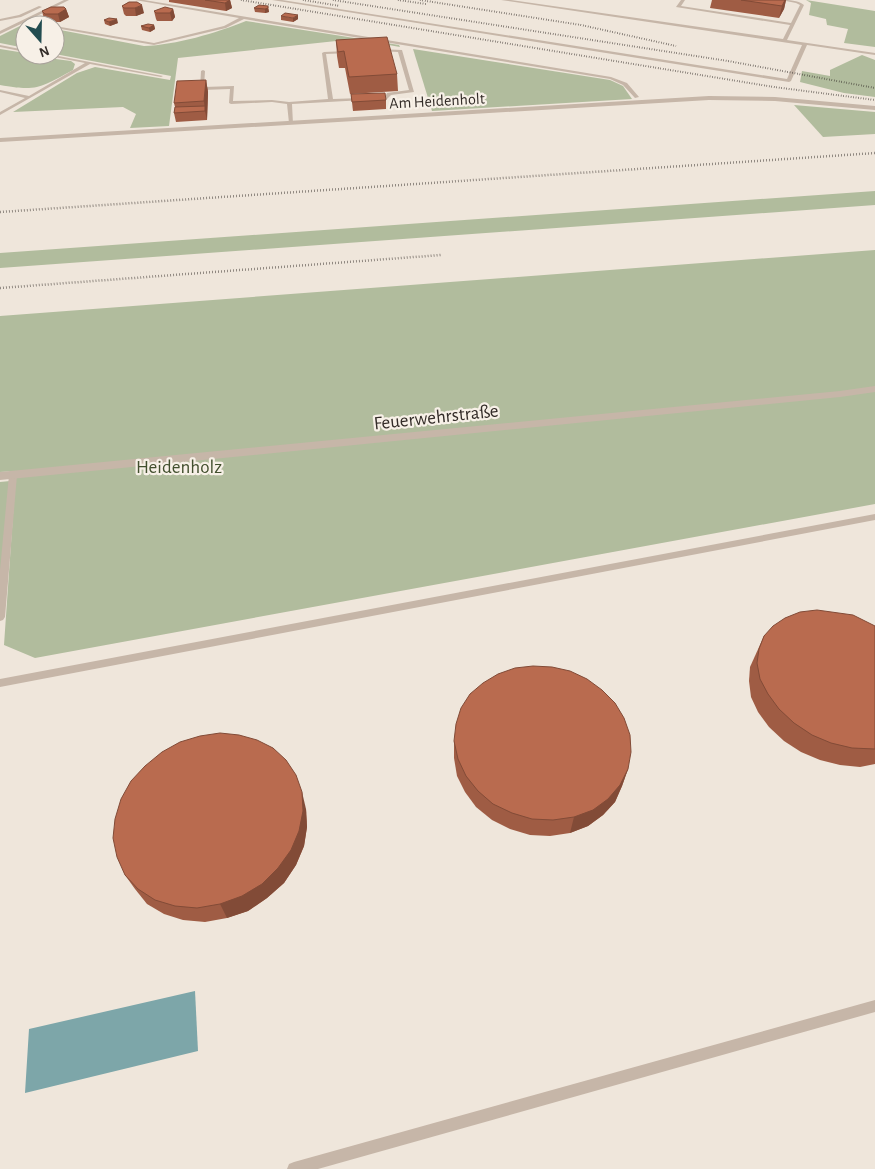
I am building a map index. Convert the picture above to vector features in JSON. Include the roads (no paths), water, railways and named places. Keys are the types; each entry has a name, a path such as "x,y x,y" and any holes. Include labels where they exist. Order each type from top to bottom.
{"street":[{"name":"Am Heidenholt","path":"0,140 708,98 776,99 875,108"},
{"name":"Feuerwehrstraße","path":"0,476 840,394 875,389"}],"lane":[{"path":"37,15 67,0"},
{"path":"137,0 610,78 625,84 637,97"},
{"path":"274,0 789,81 804,44"},
{"path":"503,0 875,54"},
{"path":"683,0 678,7 790,29"},
{"path":"782,0 797,2 802,5 784,41"},
{"path":"0,20 20,16 45,4"},
{"path":"65,29 154,44 225,27 242,18"},
{"path":"0,34 15,26"},
{"path":"0,46 15,49"},
{"path":"203,71 202,88 232,88 231,103 272,101 289,103 386,98 389,94 412,91 400,51 374,50"},
{"path":"331,101 324,53 354,52"},
{"path":"65,59 161,76"},
{"path":"0,114 89,63"},
{"path":"0,91 29,97"},
{"path":"289,103 291,123"},
{"path":"0,617 13,475"},
{"path":"0,683 875,516"},
{"path":"294,1169 875,1006"}],"water":[{"path":"195,991 198,1051 25,1093 29,1029"}],"railway":[{"path":"241,0 774,87 875,100"},
{"path":"303,0 340,6"},
{"path":"333,0 728,61 875,88"},
{"path":"398,0 426,4"},
{"path":"420,0 581,25 676,46"},
{"path":"0,212 875,153"},
{"path":"0,288 441,255"}],"park label":[{"name":"Heidenholz","path":"179,466"}]}
